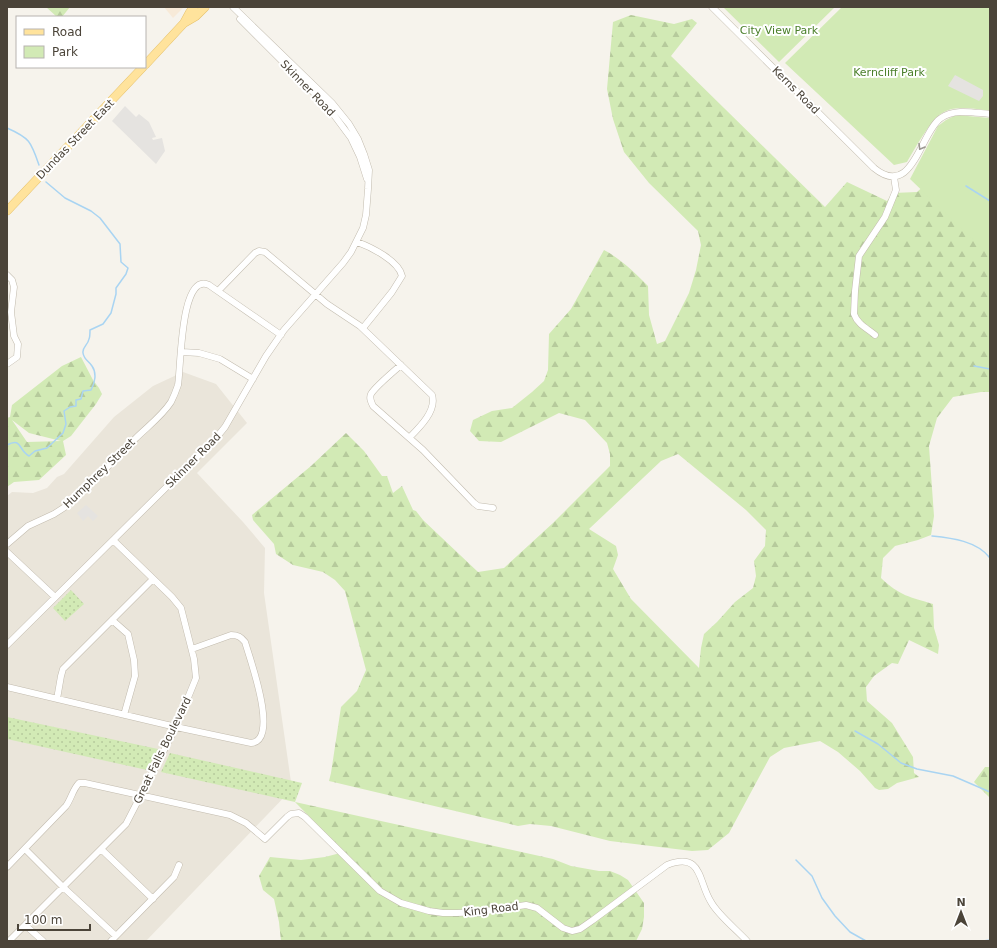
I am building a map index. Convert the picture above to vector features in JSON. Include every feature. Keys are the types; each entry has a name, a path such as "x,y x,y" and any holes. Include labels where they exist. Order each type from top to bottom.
{"main road":[{"name":"Dundas Street East","path":"146,64 184,23 194,7"},
{"name":"Dundas Street East","path":"184,23 196,16 205,7"},
{"name":"Dundas Street East","path":"7,211 142,68"}],"street":[{"name":"Skinner Road","path":"228,7 328,107 351,138 360,157 368,183"},
{"name":"Skinner Road","path":"7,645 216,438 225,427 281,335 343,263 357,242 366,215 369,170 358,139 349,124 332,103 233,7"},
{"name":"Kerns Road","path":"712,7 882,176 890,182 895,180"},
{"path":"875,335 860,325 854,314 857,263 862,251 885,217 896,190 895,180 912,163 940,118 949,114 964,112 990,114"},
{"path":"357,242 373,249 394,263 402,276 392,292 363,328"},
{"path":"281,335 218,291 255,253 262,251 315,295 363,328 430,392 433,399 430,411 424,421 410,437"},
{"path":"7,275 12,280 14,288 11,312 14,336 18,344 17,357 7,364"},
{"name":"Humphrey Street","path":"7,544 28,526 54,514 68,505 166,408 175,394 178,385 186,312 192,293 198,285 203,283 218,291"},
{"path":"182,352 199,353 220,359 253,379"},
{"path":"401,365 372,392 370,399 373,406 410,437 474,503 484,508 493,508"},
{"name":"Great Falls Boulevard","path":"9,941 126,824 176,727 196,678 192,649 181,608 172,597 113,540"},
{"path":"7,552 55,597"},
{"path":"57,699 63,669 153,579"},
{"path":"112,620 128,634 134,660 135,676 124,715"},
{"path":"7,687 250,743 260,739 263,729 264,716 245,642 241,637 231,635 192,649"},
{"path":"7,866 66,806 79,783 85,783 141,796"},
{"name":"King Road","path":"141,796 230,816 246,823 265,839 287,817 294,813 299,813 306,817 380,891 401,903 429,911 443,913 480,912 526,905 537,908 563,928 572,931 580,929 667,865 677,861 688,862 697,869 700,874 708,896 714,907 747,941"},
{"path":"25,848 114,939 174,877 179,865"},
{"path":"101,849 153,899"},
{"path":"25,925 43,941"}],"shaded area":[{"path":"164,7 184,7 173,18"},
{"name":"Kerncliff Park","path":"955,75 983,90 983,96 979,101 948,86"},
{"path":"125,106 136,117 139,114 149,122 156,137 152,138 153,140 162,138 165,151 156,164 112,121"},
{"path":"183,372 216,384 247,423 197,473 265,548 264,593 292,789 146,941 7,941 7,496 12,492 33,493 47,488 57,477 64,474 114,417 153,386"},
{"path":"86,505 98,516 93,521 88,516 83,521 77,513"}],"green space":[{"path":"46,7 70,7 63,16 56,16"},
{"name":"City View Park","path":"723,7 835,7 779,62"},
{"name":"Kerncliff Park","path":"842,7 990,7 990,111 961,108 944,112 939,115 929,127 907,162 894,165 785,63"},
{"path":"631,15 674,24 692,19 697,23 671,56 825,207 847,182 887,201 893,193 917,192 926,184 990,199 990,392 981,392 953,397 937,418 929,446 934,516 931,535 895,546 883,558 881,578 900,592 933,604 934,628 939,645 938,654 909,640 898,664 892,663 874,676 866,687 867,701 892,723 913,757 914,773 919,777 897,783 888,789 879,790 875,788 860,771 838,752 820,741 784,748 770,757 729,833 708,850 692,851 610,841 551,826 530,824 518,826 329,781 341,707 357,691 366,670 345,591 335,580 323,572 293,565 276,554 274,544 253,520 252,515 311,466 346,433 364,451 382,476 387,476 393,493 402,486 413,510 416,511 423,520 478,572 504,568 553,523 610,466 610,454 607,443 585,420 559,413 501,442 479,441 470,431 473,420 492,411 512,408 544,381 548,370 549,334 571,309 604,250 633,271 648,286 649,315 657,344 665,341 689,293 696,270 701,245 698,231 649,183 624,152 613,119 607,89 613,22","holes":["678,454 746,510 766,530 765,546 754,561 756,576 753,588 735,602 704,634 699,668 631,599 613,569 618,555 616,546 589,529 661,461"]},
{"path":"956,115 990,118 990,256 910,179 938,126"},
{"path":"81,357 102,394 71,436 63,441 66,455 39,480 14,482 7,487 7,418 10,417 12,405 62,366","holes":["12,420 29,433 61,441 27,442"]},
{"path":"71,590 84,604 65,621 53,608"},
{"path":"7,717 158,749 147,770 7,739"},
{"path":"170,753 302,783 295,802 161,772"},
{"path":"985,767 990,767 990,798 974,782"},
{"path":"295,802 553,859 571,866 599,871 610,871 628,880 644,903 642,929 636,941 281,941 274,899 263,890 259,876 270,857 301,860 325,857 344,852"}],"waterway":[{"path":"7,128 21,135 29,142 39,165"},
{"path":"7,445 15,442 18,443 23,451 29,456 35,451 47,448 63,433 66,424 64,411 70,407 76,406 76,400 81,399 83,391 91,390 94,384 94,369 84,357 83,353 83,349 88,343 90,330 103,324 111,313 116,288 126,274 128,268 121,262 120,244 100,218 91,211 65,198 46,182"},
{"path":"966,186 990,201"},
{"path":"974,366 990,369"},
{"path":"932,536 964,541 985,552 990,558"},
{"path":"855,731 878,744 901,763 917,769 953,776 990,792"},
{"path":"796,860 812,876 822,898 835,916 850,932 866,941"},
{"path":"983,941 990,940"}]}
